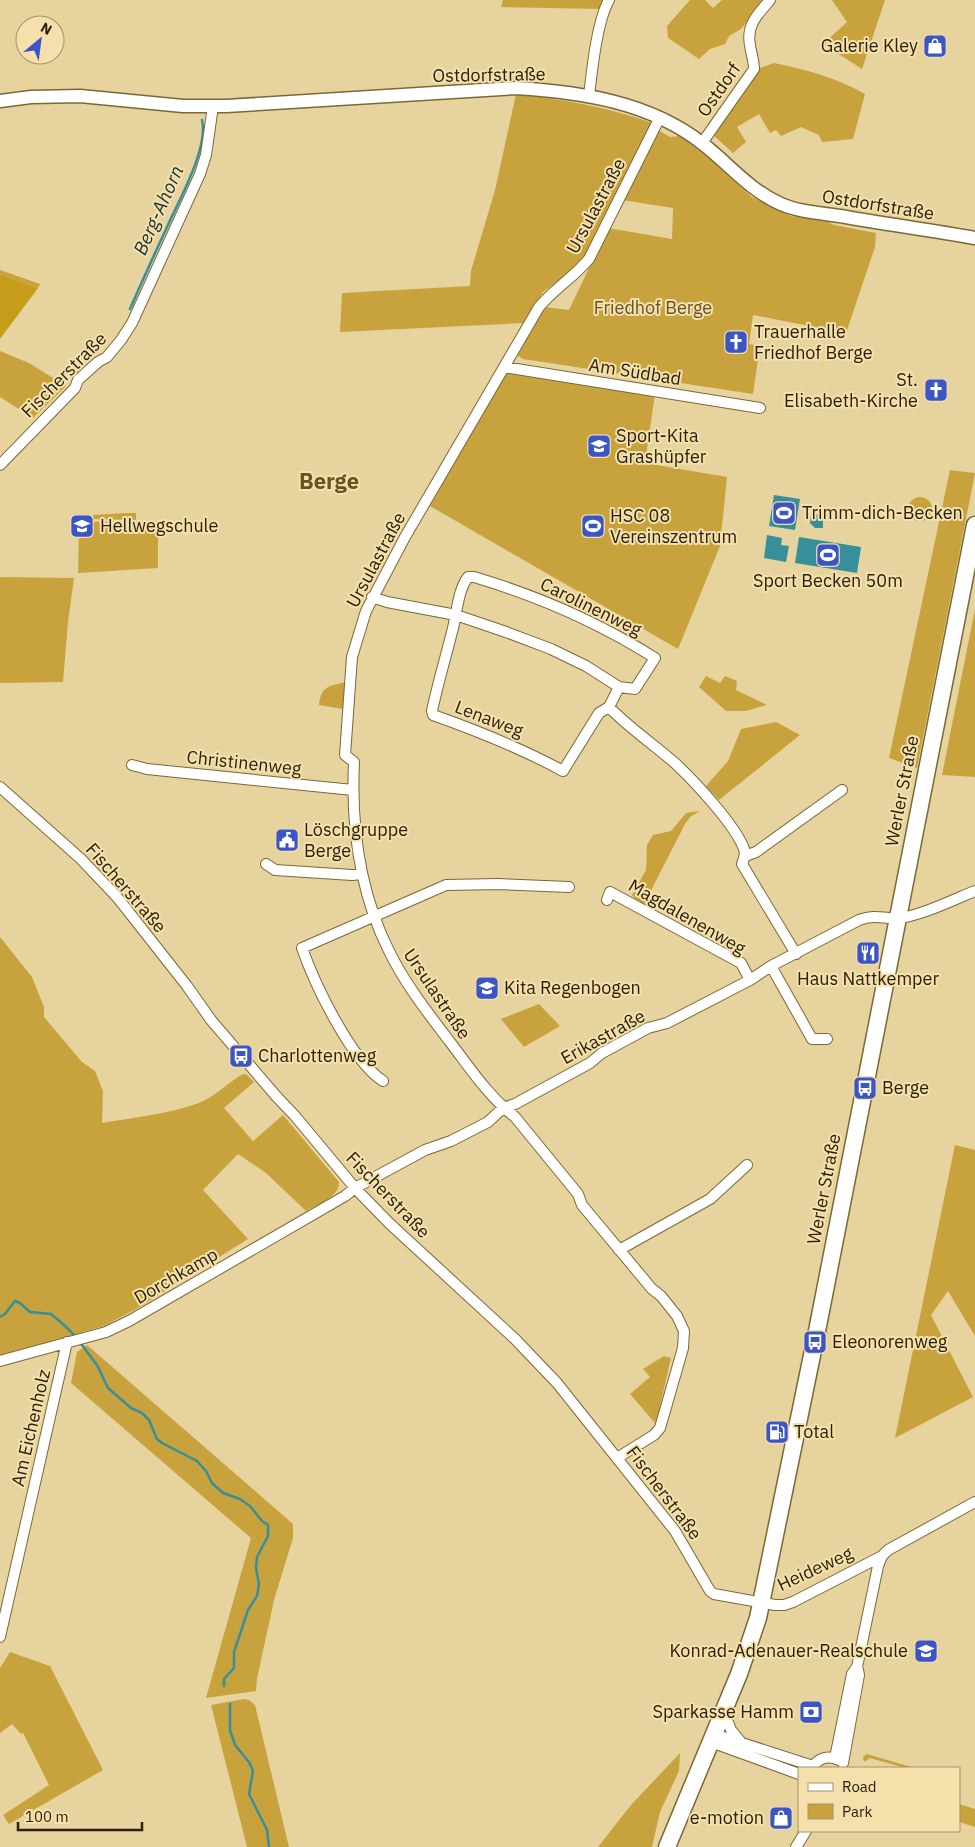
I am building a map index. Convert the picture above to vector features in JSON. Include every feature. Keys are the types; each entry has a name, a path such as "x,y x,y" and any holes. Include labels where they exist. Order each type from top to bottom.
{"main road":[{"name":"Werler Straße","path":"667,1847 724,1712 750,1645 762,1603 975,525"}],"street":[{"path":"589,96 600,27 604,9 609,0"},
{"name":"Ostdorf","path":"702,143 754,69 749,41 750,30 753,21 770,0"},
{"name":"Ostdorfstraße","path":"0,101 31,97 80,96 183,106 213,106 516,88 551,90 589,96 636,108 660,117 702,143 757,191 783,205 811,212 975,238"},
{"name":"Fischerstraße","path":"0,465 75,388 78,380 98,362 107,357 132,323 200,174 206,155 213,106"},
{"name":"Ursulastraße","path":"618,1458 654,1436 660,1428 684,1340 682,1324 661,1296 652,1289 582,1205 578,1194 515,1117 503,1108 462,1059 428,1016 404,980 374,917 362,874 355,823 354,762 345,754 352,657 372,597 539,307 551,292 578,272 589,259 660,117"},
{"name":"Am Südbad","path":"504,367 760,408"},
{"name":"Carolinenweg","path":"463,584 468,577 474,577 548,602 595,623 655,658 635,689 619,687"},
{"name":"Lenaweg","path":"463,584 432,711 433,715 525,750 563,771 599,713 609,707 619,687"},
{"path":"372,597 388,602 456,615 506,632 551,649 586,666 619,687"},
{"path":"609,707 631,728 676,764 698,787 736,835 744,850 745,856 742,864 796,954"},
{"name":"Christinenweg","path":"132,765 147,769 353,790"},
{"name":"Fischerstraße","path":"0,787 108,886 217,1027 355,1188 389,1223 515,1339 557,1383 675,1531 710,1591 718,1596 762,1603"},
{"path":"745,856 756,852 842,790"},
{"path":"266,864 275,870 362,874"},
{"path":"383,1081 372,1074 338,1024 309,968 302,948 446,885 499,884 569,887"},
{"name":"Erikastraße","path":"355,1188 425,1150 451,1141 488,1122 503,1108 515,1104 590,1063 602,1053 648,1028 667,1023 750,980 770,966 860,920 869,916 898,918 922,912 975,891"},
{"name":"Magdalenenweg","path":"607,900 610,892 740,963 750,980"},
{"path":"770,966 812,1039 827,1040"},
{"path":"619,1250 710,1199 747,1165"},
{"name":"Dorchkamp","path":"0,1361 106,1332 130,1321 346,1196 355,1188"},
{"name":"Am Eichenholz","path":"0,1637 75,1341"},
{"name":"Heideweg","path":"762,1603 784,1605 793,1602 882,1556 888,1550 975,1502"},
{"name":"Heideweg","path":"841,1763 852,1674 857,1667 878,1566 882,1556"},
{"path":"724,1712 731,1730 740,1741"},
{"path":"712,1738 740,1741 812,1767 825,1757 841,1763"},
{"path":"712,1738 798,1774"},
{"path":"796,1847 805,1832"}],"green space":[{"path":"503,0 607,0 602,9 501,7"},
{"path":"690,0 705,0 713,8 722,0 765,0 741,29 729,36 725,44 710,49 699,59 668,38 667,26"},
{"path":"832,0 885,0 862,69 823,44 847,22"},
{"path":"774,63 821,75 865,94 853,139 822,142 819,135 801,127 781,136 776,130 770,133 759,114 737,127 746,142 733,153 713,135 720,122 760,68"},
{"path":"516,94 585,104 652,123 586,254 569,272 543,292 524,323 340,332 342,293 470,286 471,271 495,190"},
{"name":"Friedhof Berge","path":"658,130 670,137 680,136 712,161 752,197 791,216 876,233 875,247 846,333 753,315 749,344 760,346 753,394 523,359 518,356 545,307 569,310 608,228 672,239 673,208 622,200"},
{"path":"0,270 40,284 38,288 0,274"},
{"path":"0,351 29,363 66,386 33,418 0,397"},
{"name":"HSC 08 Vereinszentrum","path":"507,369 655,394 645,463 727,477 720,546 678,649 430,506"},
{"path":"950,470 975,473 917,768 889,758"},
{"path":"920,497 929,500 932,509 929,518 920,521 911,518 908,509 911,500"},
{"path":"136,513 136,520 93,519 93,515"},
{"path":"153,521 153,527 158,527 158,568 78,573 78,522"},
{"path":"0,577 74,578 63,682 0,683"},
{"path":"975,609 975,777 942,775"},
{"path":"706,676 720,683 725,676 737,681 736,690 767,705 746,711 726,711 699,687"},
{"path":"346,682 343,709 319,705 324,690"},
{"path":"776,722 800,735 719,800 706,786 728,761 741,729"},
{"path":"700,811 690,817 685,824 643,906 632,895 646,870 647,845 653,835 671,831 686,813"},
{"path":"0,937 32,977 44,1007 44,1017 82,1062 95,1071 103,1091 102,1123 157,1114 199,1103 241,1075 246,1074 254,1082 224,1108 253,1141 283,1115 339,1182 336,1192 327,1200 306,1211 266,1173 238,1154 203,1190 248,1239 136,1309 104,1326 82,1332 84,1335 0,1357"},
{"path":"539,1004 560,1026 524,1047 501,1019"},
{"path":"955,1145 975,1150 975,1336 948,1291 931,1315 973,1397 895,1438"},
{"path":"87,1345 293,1524 293,1538 274,1600 256,1691 206,1698 251,1538 71,1383 77,1352"},
{"path":"664,1356 671,1358 655,1423 630,1394 650,1377 643,1369"},
{"path":"10,1652 50,1666 103,1770 9,1824 3,1815 49,1785 23,1733 21,1734 12,1724 0,1733 0,1668"},
{"path":"244,1699 249,1700 255,1705 289,1847 247,1847 211,1705"},
{"path":"680,1753 679,1771 660,1812 652,1847 598,1847 631,1805"},
{"path":"867,1754 912,1767 902,1767 870,1758 864,1762 863,1757"},
{"path":"960,1804 975,1809 975,1827 960,1822"}],"shaded area":[{"path":"0,274 38,288 0,339"}],"water":[{"name":"Trimm-dich-Becken","path":"774,495 800,499 795,530 769,526"},
{"path":"815,514 823,518 823,528 815,528 810,523 811,516"},
{"path":"767,535 782,538 781,545 789,546 786,562 764,558"},
{"name":"Sport Becken 50m","path":"799,537 861,547 857,573 795,563"}],"waterway":[{"name":"Berg-Ahorn","path":"130,309 192,173 201,144 202,120"},
{"path":"0,1317 5,1314 15,1301 30,1312 51,1314 76,1337"},
{"path":"79,1341 97,1365 108,1388 131,1408 142,1413 149,1420 157,1439 197,1461 206,1471 212,1483 223,1493 240,1499 250,1506 262,1521 268,1525 268,1536 257,1557 256,1568 259,1584 257,1596 248,1610 234,1652 234,1668 224,1679 224,1686"},
{"path":"230,1704 230,1730 235,1745 249,1762 253,1771 249,1794 267,1830 269,1847"}],"place":[{"name":"Galerie Kley","path":"935,46"},
{"name":"Trauerhalle Friedhof Berge","path":"736,342"},
{"name":"St. Elisabeth-Kirche","path":"936,390"},
{"name":"Sport-Kita Grashüpfer","path":"599,446"},
{"name":"Trimm-dich-Becken","path":"784,513"},
{"name":"Hellwegschule","path":"82,526"},
{"name":"HSC 08 Vereinszentrum","path":"593,526"},
{"name":"Sport Becken 50m","path":"828,555"},
{"name":"Löschgruppe Berge","path":"287,840"},
{"name":"Haus Nattkemper","path":"868,953"},
{"name":"Kita Regenbogen","path":"487,988"},
{"name":"Charlottenweg","path":"241,1056"},
{"name":"Berge","path":"865,1088"},
{"name":"Eleonorenweg","path":"815,1342"},
{"name":"Total","path":"777,1432"},
{"name":"Konrad-Adenauer-Realschule","path":"926,1651"},
{"name":"Sparkasse Hamm","path":"811,1712"},
{"name":"e-motion","path":"781,1818"}],"district":[{"name":"Berge","path":"329,481"}]}
